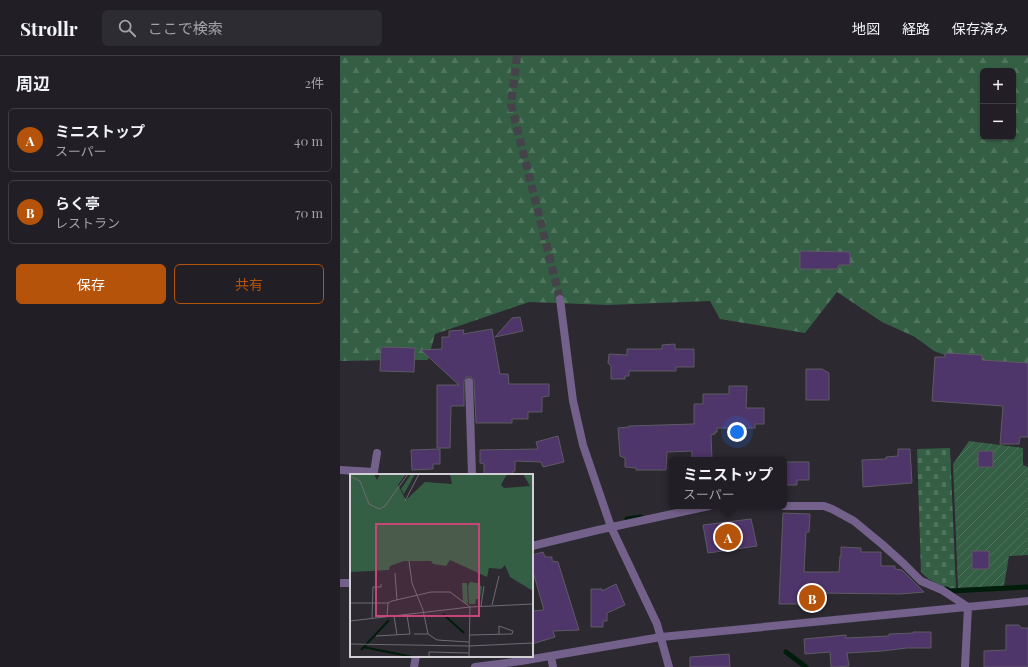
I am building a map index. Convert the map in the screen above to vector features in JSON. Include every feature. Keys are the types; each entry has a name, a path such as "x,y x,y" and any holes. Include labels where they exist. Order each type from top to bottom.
{"street":[{"path":"560,299 573,400 583,445 611,527 657,624 669,667"},
{"path":"469,382 472,474"},
{"path":"340,470 374,472 377,453"},
{"path":"787,506 824,506 854,521 904,564 921,582 942,590 968,607"},
{"path":"533,546 695,509"},
{"path":"340,583 350,582"},
{"path":"475,667 551,656 661,637 1028,602"},
{"path":"966,667 968,607"},
{"path":"551,656 552,667"},
{"path":"414,667 416,657"}],"green space":[{"path":"340,56 1028,56 1028,387 934,351 915,337 882,322 837,292 805,333 720,319 710,301 608,305 529,302 435,334 428,360 340,361"},
{"path":"969,441 1023,448 1023,465 1028,467 1028,555 1009,556 1004,586 958,588 953,464"},
{"path":"950,448 956,589 937,584 921,572 917,449"}],"building":[{"path":"800,251 850,252 850,265 839,265 837,269 800,269"},
{"path":"520,317 523,331 495,337 512,318"},
{"path":"492,329 500,374 508,374 509,384 549,384 549,396 542,397 542,412 528,412 528,419 512,419 512,423 476,423 474,381 471,377 466,377 464,382 464,406 451,406 450,448 437,448 437,385 459,385 421,350 442,349 442,337 449,337 449,331 464,330 463,334"},
{"path":"675,344 675,349 694,349 694,367 676,367 676,371 629,371 629,376 625,376 625,379 611,379 611,366 608,363 609,354 627,355 627,349 662,349 662,345"},
{"path":"381,347 415,348 414,372 380,371"},
{"path":"945,353 982,355 982,360 1028,363 1028,437 1020,437 1019,444 1000,444 1003,406 932,401 935,357 945,357"},
{"path":"806,369 822,369 829,373 829,400 806,400"},
{"path":"729,386 747,386 746,408 764,408 764,424 755,424 755,428 717,428 717,432 711,435 712,457 692,457 692,451 667,452 666,470 636,470 636,468 625,467 625,458 620,456 618,428 629,426 694,424 694,404 703,404 703,394 729,394"},
{"path":"558,436 564,462 543,467 541,462 515,461 515,471 513,471 513,474 484,474 484,464 480,463 480,450 538,449 536,442"},
{"path":"440,449 440,464 433,464 433,469 412,470 411,450"},
{"path":"898,449 910,449 912,483 863,487 862,460 886,459 886,457 898,456"},
{"path":"978,451 993,451 993,467 978,467"},
{"path":"787,462 809,462 809,480 797,480 797,485 787,485"},
{"path":"783,513 810,514 809,532 806,532 804,572 839,572 841,547 861,548 861,552 881,552 881,566 895,566 895,569 902,570 924,592 900,594 819,593 819,604 779,604"},
{"path":"751,519 757,546 708,553 703,525"},
{"path":"972,551 989,551 989,569 972,569"},
{"path":"543,552 545,557 552,557 552,561 558,562 579,630 553,631 555,637 533,644 533,611 544,610 533,572 533,555"},
{"path":"616,584 625,605 607,613 607,621 603,621 603,627 591,627 591,589 602,589 602,591"},
{"path":"1006,625 1019,625 1021,628 1028,628 1028,667 984,667 984,651 1006,650"},
{"path":"931,632 931,648 907,648 847,653 849,666 837,667 831,667 830,652 805,654 804,639 846,635 846,638 889,636 889,634"},
{"path":"729,654 730,667 690,667 690,657"}],"waterway":[{"path":"627,519 641,517"},
{"path":"946,589 950,591 1028,587"},
{"path":"786,652 806,667"}],"tunnel":[{"path":"517,56 511,104 560,299"}],"place":[{"name":"ミニストップ","path":"728,537"},
{"name":"らく亭","path":"812,598"}]}
